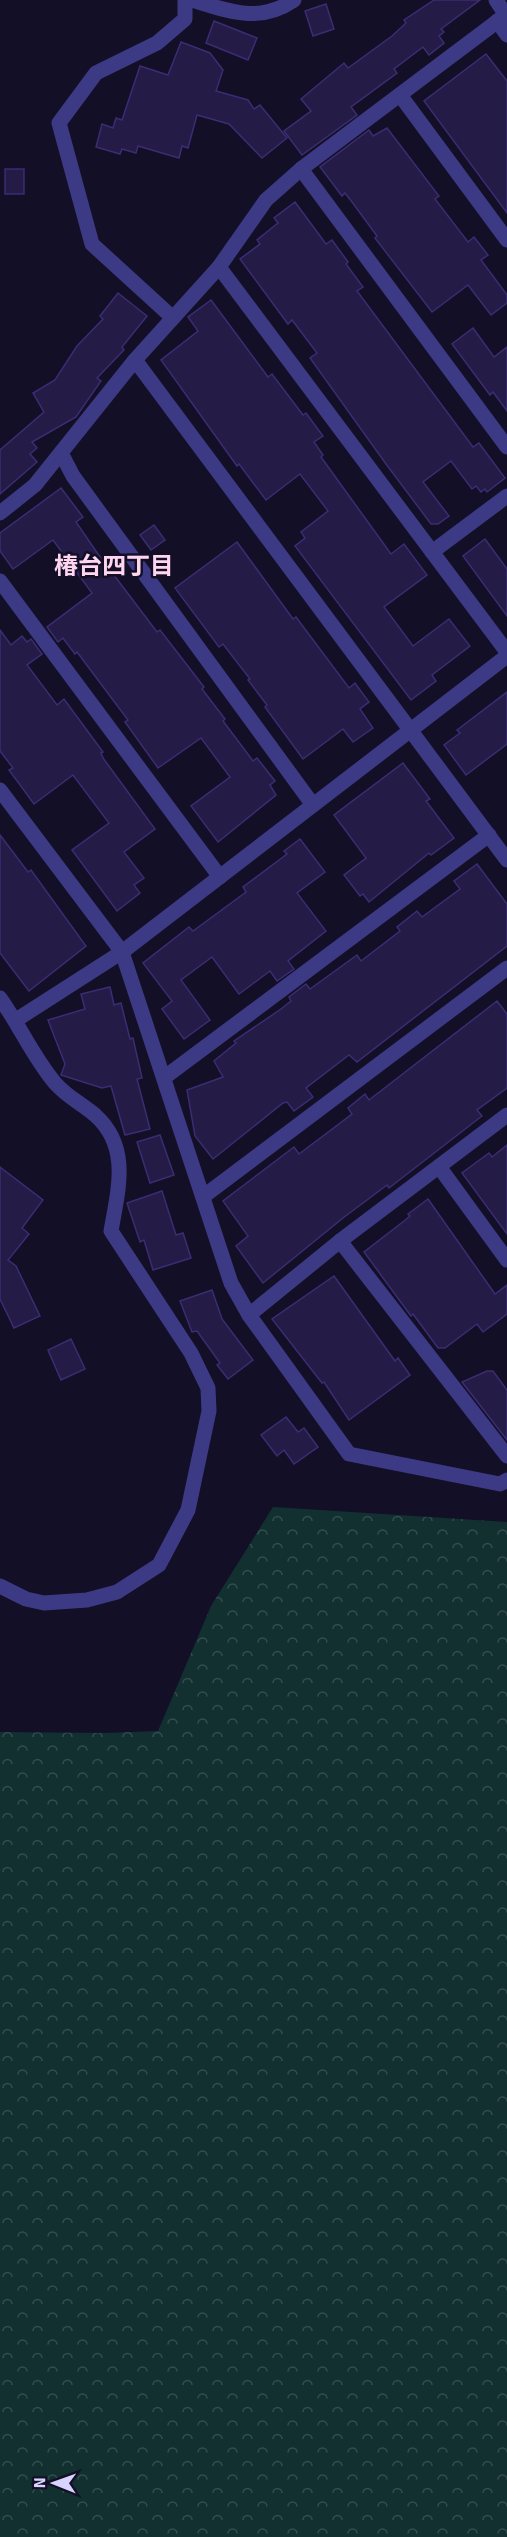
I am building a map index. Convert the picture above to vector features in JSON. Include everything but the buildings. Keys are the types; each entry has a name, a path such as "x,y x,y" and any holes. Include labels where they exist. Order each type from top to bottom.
{"street":[{"path":"173,318 92,244 59,123 96,72 157,44 185,19 185,0"},
{"path":"192,0 247,16 283,8 294,0"},
{"path":"496,0 507,34"},
{"path":"0,513 35,485 135,360 219,267 266,200 301,169 503,17"},
{"path":"400,94 507,240"},
{"path":"301,169 507,447"},
{"path":"16,1020 122,952 507,654 219,267"},
{"path":"135,360 507,860"},
{"path":"61,453 73,476 313,805"},
{"path":"432,552 507,496"},
{"path":"0,581 220,877"},
{"path":"0,790 122,952 231,1283 249,1315 349,1454 500,1484 507,1480"},
{"path":"165,1077 489,835"},
{"path":"204,1196 507,968"},
{"path":"0,998 16,1020 39,1062 57,1085 97,1117 116,1142 121,1169 111,1232 191,1353 208,1388 209,1411 188,1510 159,1565 117,1592 87,1600 36,1603 0,1586"},
{"path":"249,1315 340,1241 440,1168 507,1115"},
{"path":"440,1168 507,1260"},
{"path":"340,1241 507,1456"}],"green space":[{"path":"273,1507 507,1522 507,2537 0,2537 0,1732 158,1731 211,1606"}],"district":[{"name":"椿台四丁目","path":"114,566"}]}
